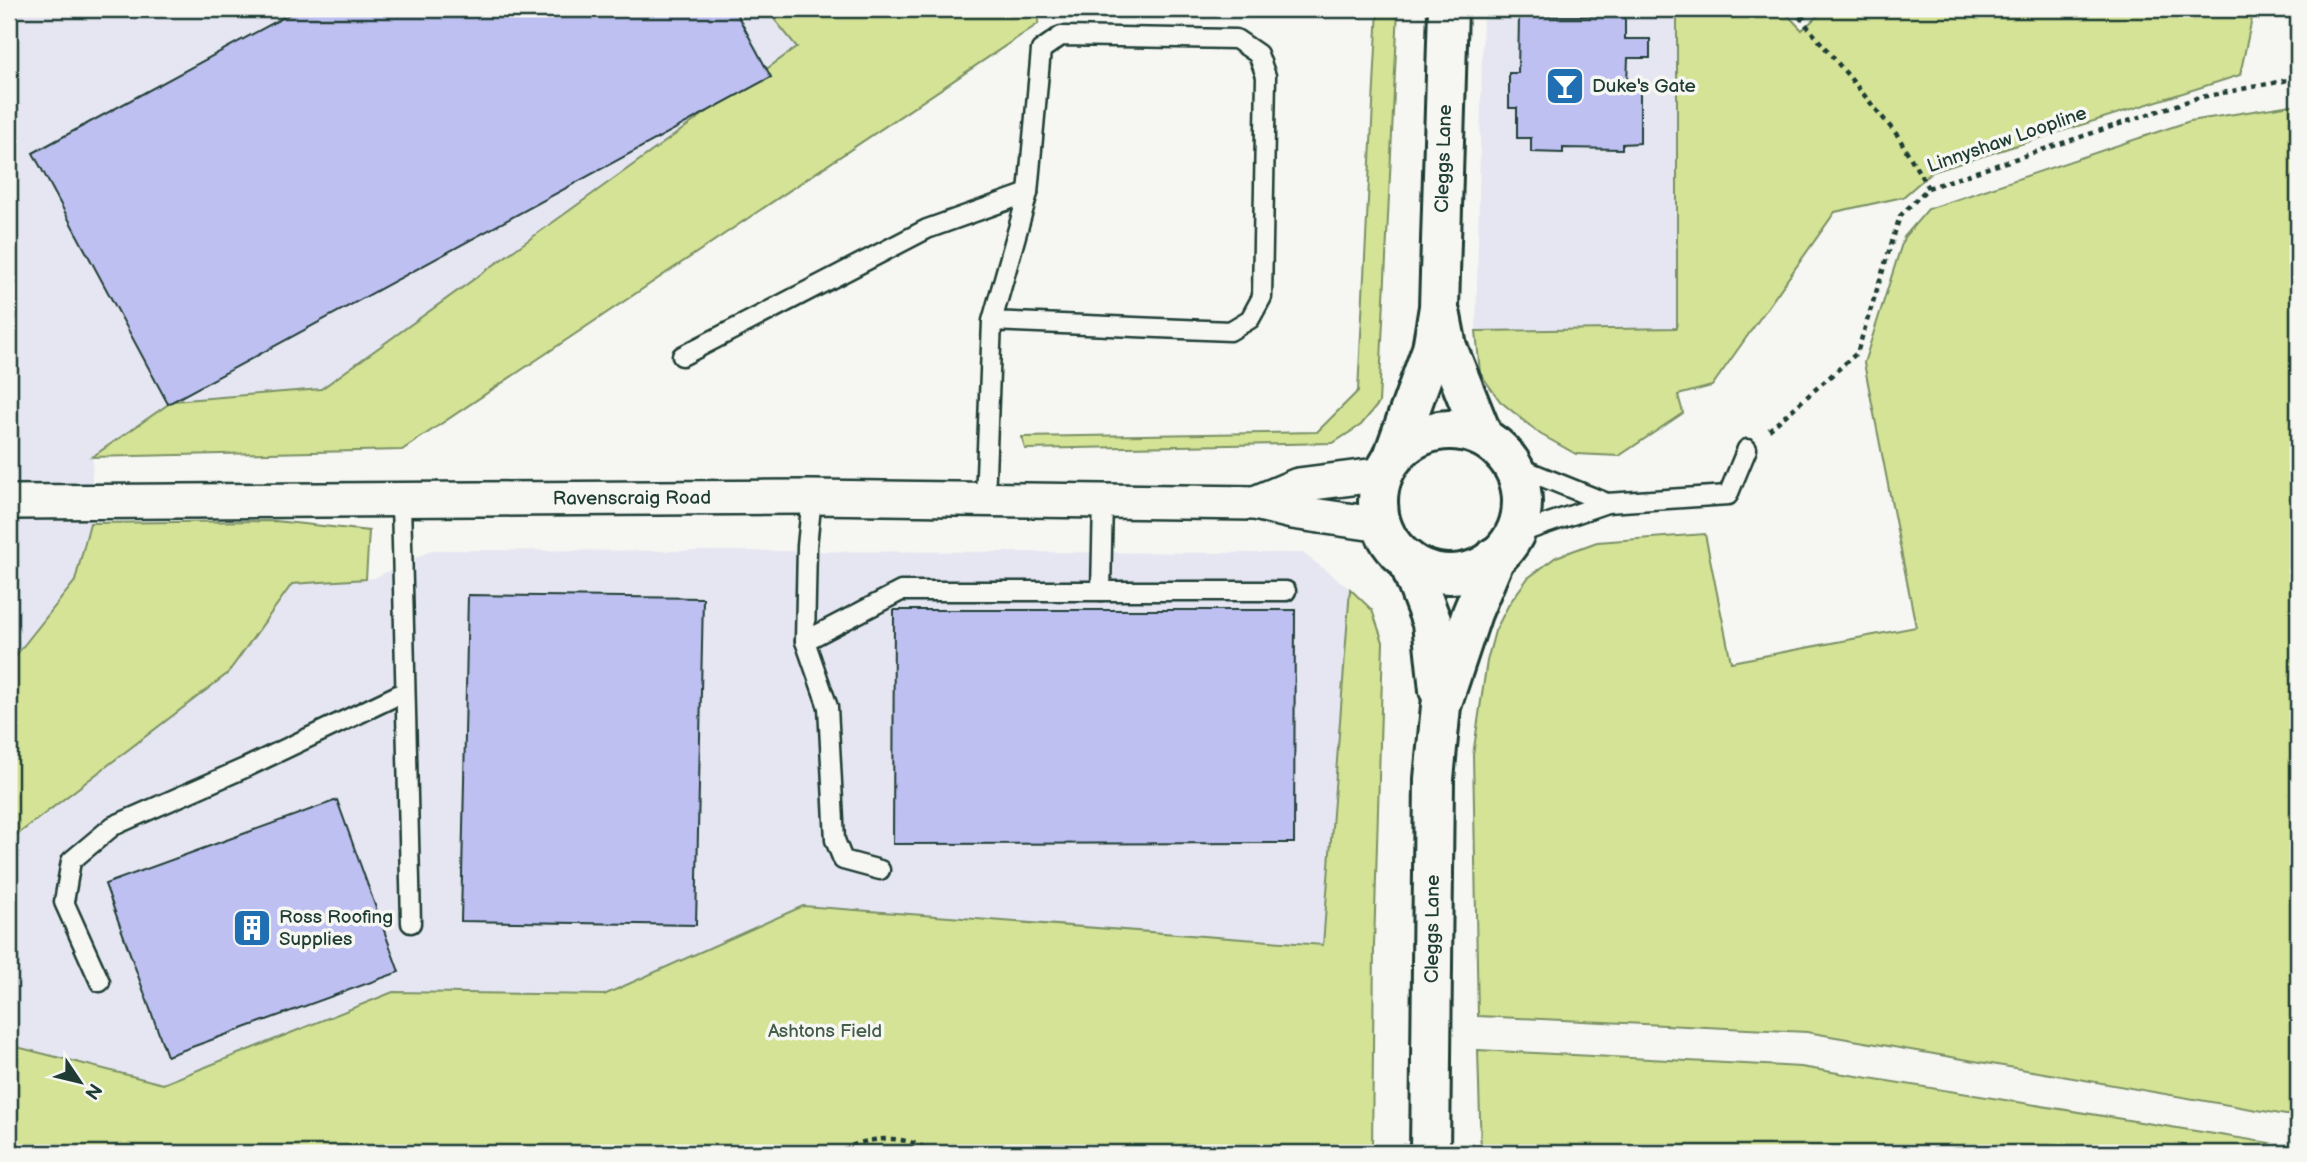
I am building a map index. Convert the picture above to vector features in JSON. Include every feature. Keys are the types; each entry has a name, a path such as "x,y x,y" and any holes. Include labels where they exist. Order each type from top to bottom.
{"main road":[{"name":"Cleggs Lane","path":"1389,466 1432,349 1439,307 1448,9"},
{"name":"Cleggs Lane","path":"1439,307 1447,346 1483,437"},
{"path":"1459,430 1483,437 1500,449 1513,465 1521,488 1521,512 1505,546 1487,564 1449,574 1427,570 1408,560 1392,545 1382,525 1378,504 1389,466 1412,440 1434,431 1459,430"},
{"name":"Cleggs Lane","path":"1441,706 1468,624 1505,546"},
{"name":"Cleggs Lane","path":"1408,560 1433,623 1441,706 1434,779 1430,1153"}],"street":[{"name":"Ravenscraig Road","path":"1255,503 1298,485 1389,466"},
{"name":"Ravenscraig Road","path":"9,502 812,497 1255,503 1292,512 1382,525"}],"lane":[{"path":"985,500 992,321 1028,193 1041,50 1061,36 1236,39 1258,54 1266,76 1262,297 1250,319 1230,331 992,321"},
{"path":"682,356 927,229 1028,193"},
{"path":"1505,546 1607,503 1728,495 1747,449"},
{"path":"1513,465 1607,503"},
{"path":"812,497 807,546 805,641 828,707 835,839 842,860 880,870"},
{"path":"401,501 411,923"},
{"path":"1101,591 1103,502"},
{"path":"805,641 901,591 1286,591"},
{"path":"100,982 64,902 71,861 113,826 247,767 404,692"}],"path":[{"path":"1793,9 1898,136 1928,188"},
{"path":"1801,19 1814,9"},
{"name":"Linnyshaw Loopline","path":"1747,449 1857,353 1900,216 1911,202 1928,188 2197,98 2298,78"},
{"path":"832,1153 870,1139 900,1139 925,1147 933,1153"}],"shaded area":[{"path":"9,9 766,9 797,46 321,389 173,401 93,456 90,523 76,581 9,664"},
{"path":"1483,9 1677,10 1677,328 1476,331"},
{"path":"432,550 1303,553 1350,589 1323,945 803,906 604,995 393,992 163,1084 9,1045 9,841 227,674 292,584 374,578"}],"green space":[{"path":"766,9 1039,9 1038,24 402,450 92,457 173,401 321,389 797,47"},
{"path":"1378,9 1398,9 1379,403 1361,425 1333,443 1025,449 1022,437 1317,432 1358,391"},
{"path":"1523,9 1782,9 1802,30 1824,10 2254,9 2240,75 1932,172 1903,197 1835,212 1712,386 1678,395 1683,413 1619,456 1576,454 1540,434 1500,401 1480,373 1476,331 1677,328 1677,10"},
{"path":"2298,104 2298,1117 1807,1032 1478,1016 1473,755 1487,661 1495,631 1509,604 1528,578 1556,557 1597,542 1705,534 1731,662 1916,627 1864,363 1904,237 1928,209 2190,121"},
{"path":"275,521 369,531 366,579 292,584 227,674 9,841 9,664 75,581 90,523"},
{"name":"Ashtons Field","path":"1350,589 1372,610 1383,642 1374,946 1372,1153 9,1153 9,1045 163,1084 393,992 604,995 803,906 1323,945"},
{"path":"1478,1050 1801,1067 2270,1143 2256,1153 1481,1153"}],"building":[{"path":"299,9 734,9 771,77 168,404 33,153"},
{"name":"Duke's Gate","path":"1519,16 1625,16 1625,39 1650,39 1650,58 1628,58 1627,83 1622,84 1622,89 1640,89 1640,143 1622,144 1622,149 1563,148 1563,153 1531,152 1531,138 1517,138 1517,108 1509,108 1509,73 1518,73"},
{"path":"468,595 703,598 696,925 461,921"},
{"path":"894,610 1295,610 1294,843 893,844"},
{"name":"Ross Roofing Supplies","path":"337,800 399,972 167,1056 105,884"}],"place":[{"name":"Duke's Gate","path":"1565,86"},
{"name":"Ross Roofing Supplies","path":"252,928"}]}
